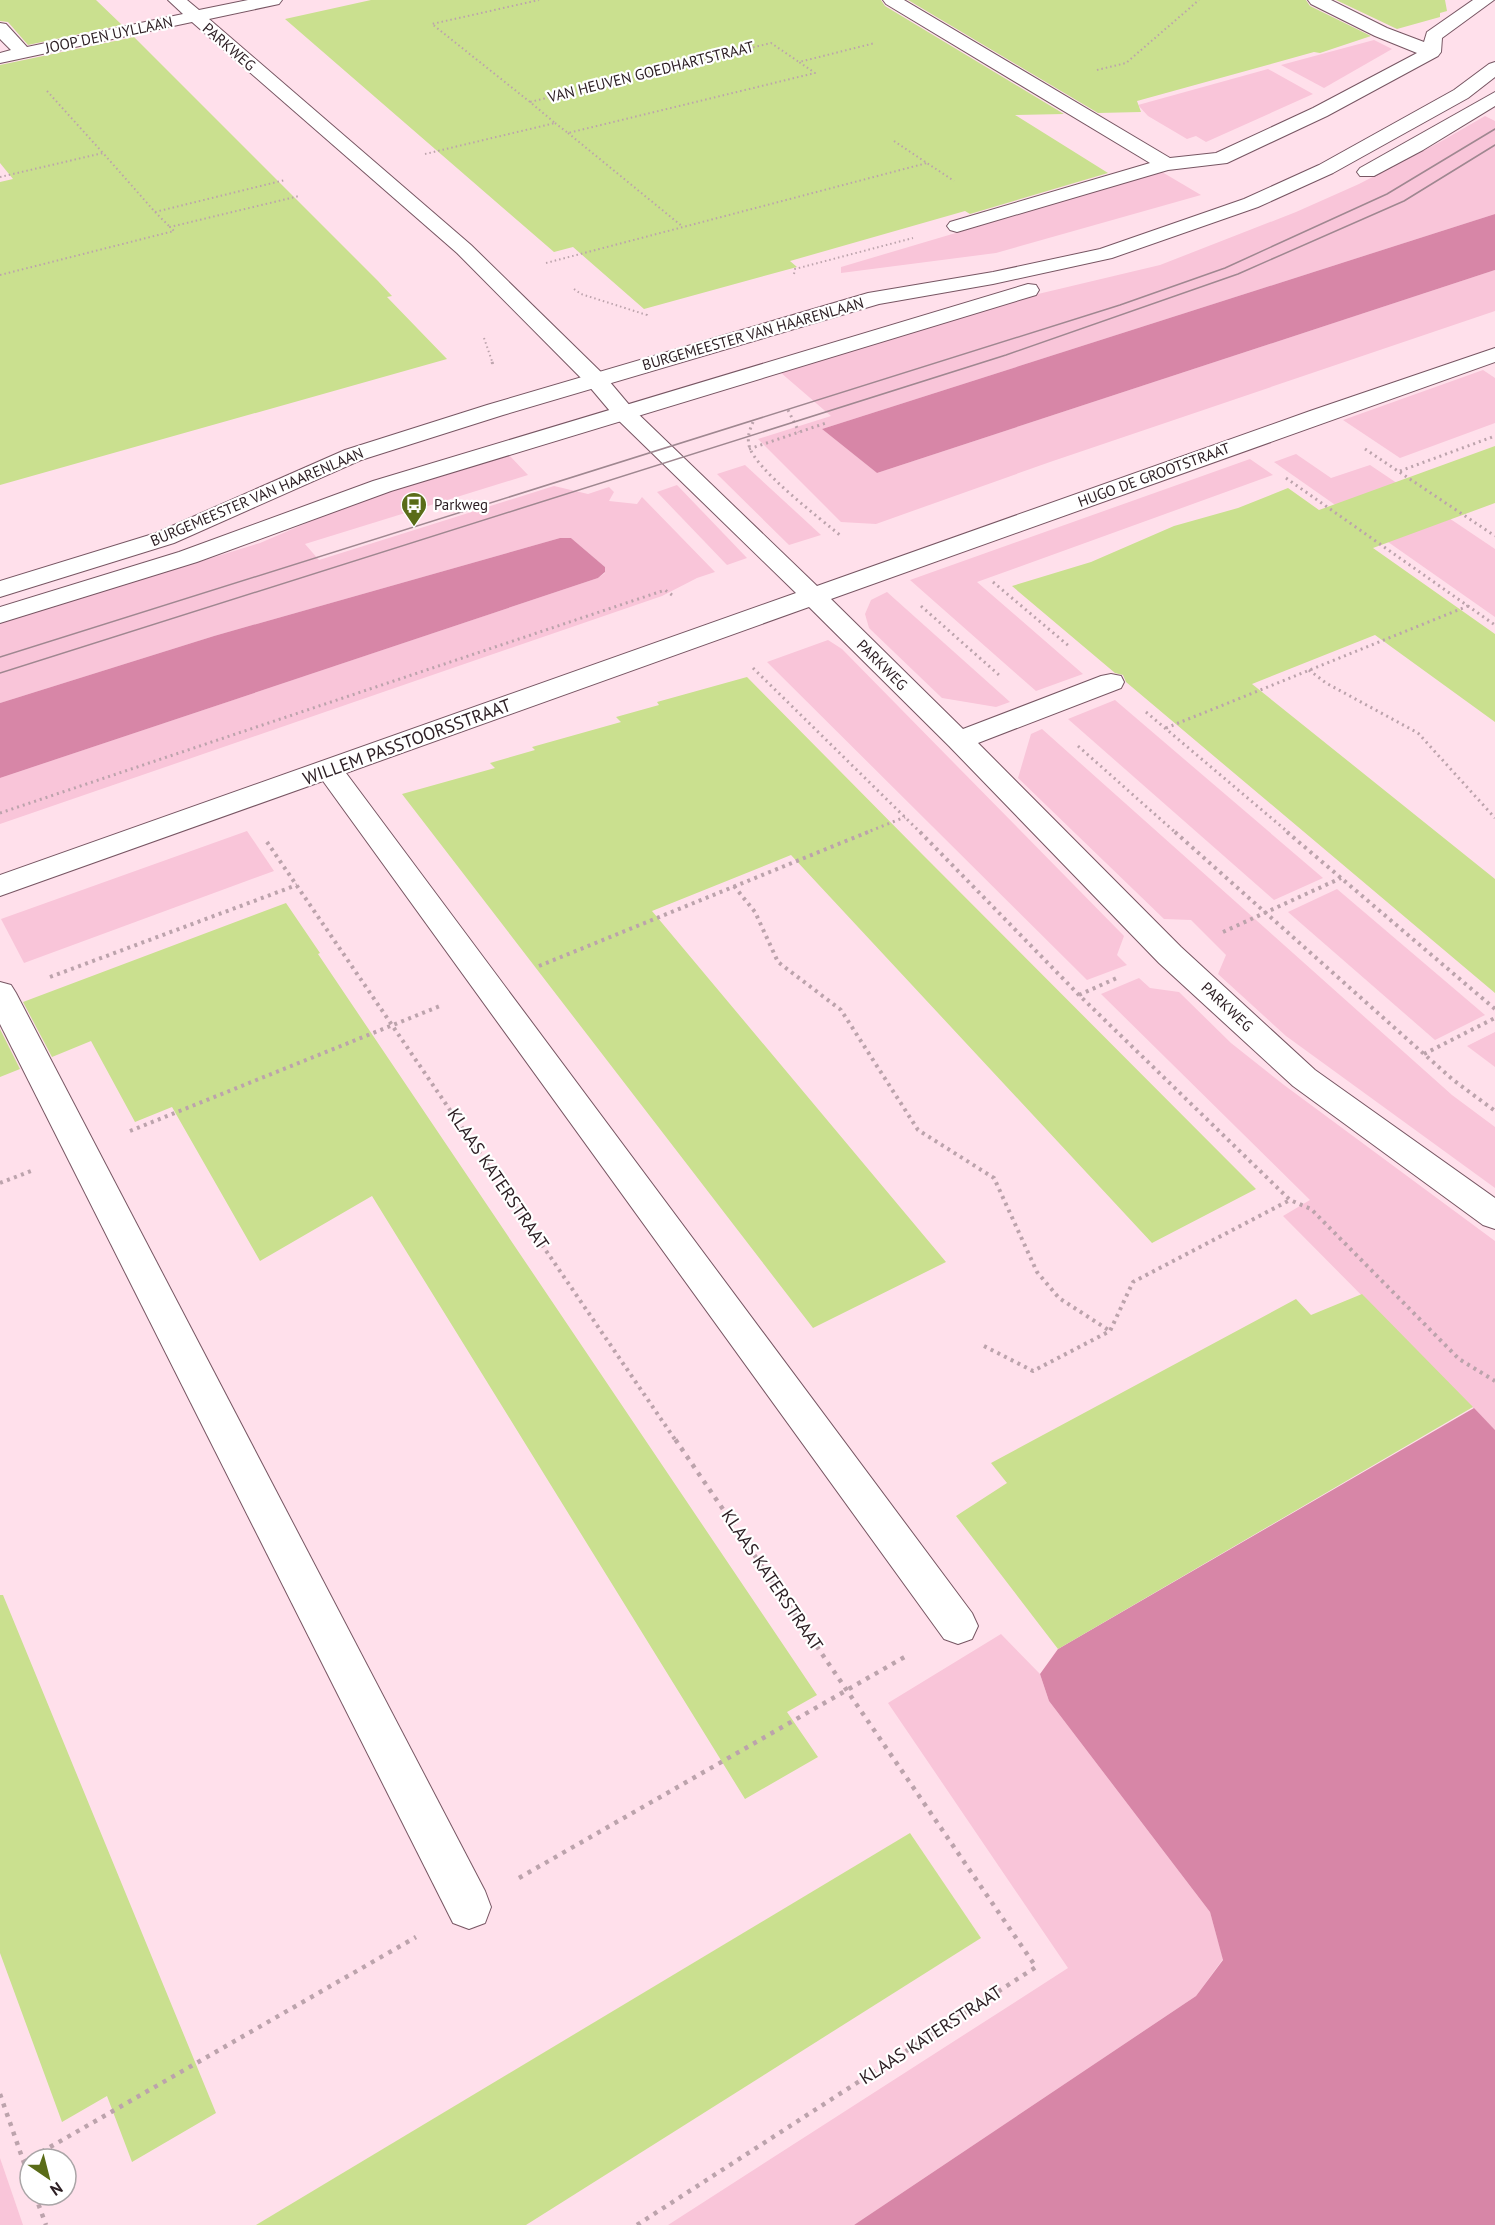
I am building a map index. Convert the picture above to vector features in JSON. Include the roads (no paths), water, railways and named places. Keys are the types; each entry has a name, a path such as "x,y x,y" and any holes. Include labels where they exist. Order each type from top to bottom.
{"street":[{"name":"PARKWEG","path":"177,0 464,249 596,380 624,412 959,741 1170,955 1304,1078 1495,1216"},
{"name":"JOOP DEN UYLLAAN","path":"0,28 12,55 273,0"},
{"path":"892,0 1166,164"},
{"path":"1317,0 1381,32 1432,52"},
{"path":"1432,52 1433,36 1485,0"},
{"path":"957,226 1166,164 1220,159 1320,112 1432,52"},
{"name":"BURGEMEESTER VAN HAARENLAAN","path":"0,589 165,538 353,454 596,380 876,298 993,278 1105,254 1251,203 1326,169 1461,94 1495,68"},
{"name":"BURGEMEESTER VAN HAARENLAAN","path":"0,615 188,557 382,486 1024,291 1153,259 1246,226 1344,184 1416,146 1495,98"},
{"name":"HUGO DE GROOTSTRAAT","path":"813,597 1317,416 1492,359"},
{"name":"WILLEM PASSTOORSSTRAAT","path":"0,886 813,597"},
{"path":"959,741 1111,682"},
{"path":"328,769 958,1626"},
{"path":"1,995 469,1907"}],"tram line":[{"path":"0,657 1120,305 1225,268 1387,194 1495,129"},
{"path":"0,673 1006,355 1238,274 1404,201 1495,145"}],"place":[{"name":"Parkweg","path":"414,528"}]}
